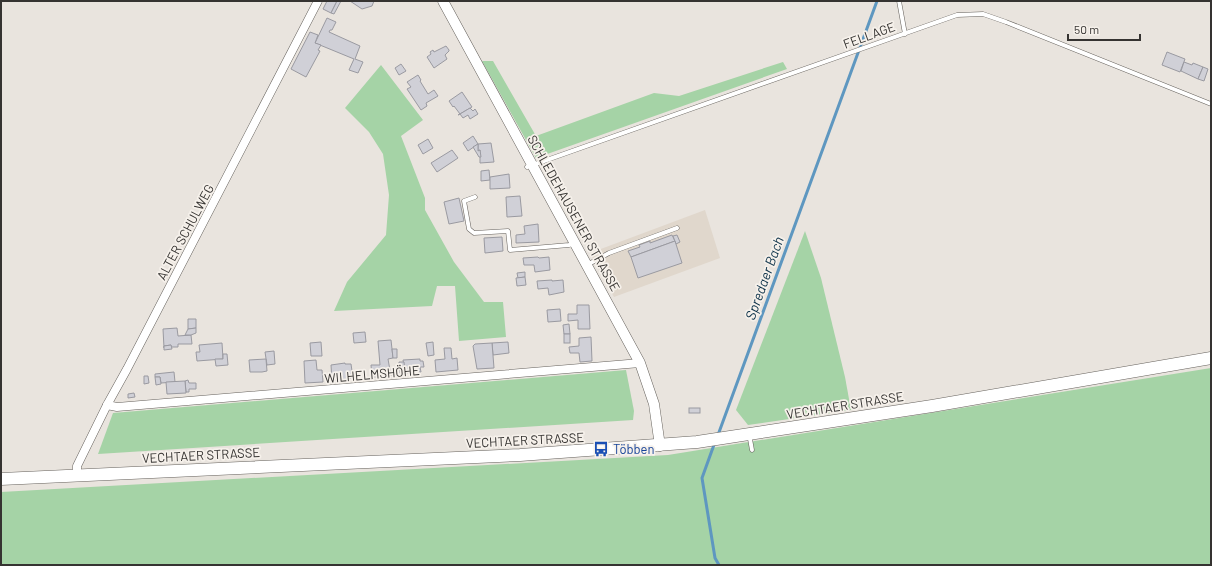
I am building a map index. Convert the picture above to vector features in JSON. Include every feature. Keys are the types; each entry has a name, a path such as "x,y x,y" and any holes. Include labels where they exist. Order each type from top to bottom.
{"main road":[{"name":"VECHTAER STRASSE","path":"1,479 512,455 660,446 697,442 932,406 1211,358"}],"street":[{"name":"ALTER SCHULWEG","path":"77,475 77,466 107,405 318,1"},
{"name":"SCHLEDEHAUSENER STRASSE","path":"443,1 530,166 575,243 640,363 654,404 660,446"},
{"name":"WILHELMSHÖHE","path":"107,405 117,407 640,363"}],"lane":[{"path":"900,1 905,34"},
{"name":"FELLAGE","path":"530,166 957,15 983,14 1211,104"},
{"path":"475,197 464,201 469,229 474,233 508,232 510,250 569,246 575,243"},
{"path":"587,265 610,254 677,228"},
{"path":"750,440 752,450"}],"shaded area":[{"path":"705,210 720,258 614,297 590,253"}],"green space":[{"path":"482,61 493,61 536,136 654,93 679,96 783,62 787,69 536,158"},
{"path":"381,65 423,120 401,136 425,198 425,210 454,262 484,302 503,302 506,337 459,341 455,286 437,286 432,306 334,311 347,282 386,235 389,195 383,154 369,132 345,108"},
{"path":"805,231 821,278 845,377 851,410 748,425 736,410"},
{"path":"1211,368 1211,565 1,565 1,492 668,455"},
{"path":"626,370 634,411 633,420 98,454 113,413"}],"building":[{"path":"327,1 337,1 331,13 323,9"},
{"path":"337,1 341,1 334,14 331,13"},
{"path":"350,1 374,1 372,6 362,9"},
{"path":"327,18 336,22 332,30 329,32 360,46 355,59 363,62 358,73 349,70 354,59 315,43"},
{"path":"310,32 318,35 315,43 321,45 318,50 320,51 306,77 291,69"},
{"path":"446,46 449,50 445,55 447,59 434,68 427,57 433,50 434,52"},
{"path":"1167,52 1185,59 1180,72 1162,65"},
{"path":"1184,62 1192,65 1193,63 1203,67 1198,79 1181,71"},
{"path":"401,64 406,71 399,75 395,68"},
{"path":"1203,67 1208,69 1204,81 1198,79"},
{"path":"418,75 428,94 434,90 438,96 426,103 427,106 421,110 407,89 411,87 407,82"},
{"path":"462,92 472,107 460,114 449,101"},
{"path":"470,108 473,111 475,109 478,114 470,119 468,115 463,118 460,114"},
{"path":"473,136 478,144 468,151 463,143"},
{"path":"428,139 433,148 423,154 418,145"},
{"path":"491,143 494,162 480,163 480,150 478,151 478,144"},
{"path":"478,144 478,151 480,150 481,157 479,157 473,147"},
{"path":"452,150 458,158 437,172 431,163"},
{"path":"489,170 490,180 481,181 481,171"},
{"path":"509,174 510,188 490,189 490,177"},
{"path":"520,196 522,216 507,217 506,197"},
{"path":"459,198 464,221 449,224 444,202"},
{"path":"538,224 539,242 516,243 516,235 525,234 524,226"},
{"path":"672,235 675,241 631,257 628,251 640,247 639,245 650,241 650,243"},
{"path":"677,235 680,242 676,244 673,236"},
{"path":"502,237 503,251 485,253 484,238"},
{"path":"675,241 682,263 638,278 631,257"},
{"path":"549,257 550,270 535,272 534,265 524,265 523,258"},
{"path":"525,272 525,277 518,278 517,273"},
{"path":"525,277 526,285 517,286 516,278"},
{"path":"563,280 564,292 549,295 548,288 538,289 537,281"},
{"path":"577,305 589,305 590,329 578,329 578,320 568,321 568,314 577,314"},
{"path":"560,309 561,321 548,322 547,310"},
{"path":"188,319 196,319 196,328 188,329"},
{"path":"569,324 570,334 564,334 563,325"},
{"path":"177,328 178,336 191,335 192,344 178,344 178,347 171,347 171,345 164,346 164,348 163,329"},
{"path":"196,328 196,333 185,335 188,329"},
{"path":"365,332 366,342 354,343 353,333"},
{"path":"564,334 570,334 570,343 564,343"},
{"path":"591,337 592,361 580,362 579,353 570,353 569,347 579,346 579,338"},
{"path":"391,340 393,358 388,359 391,376 372,377 371,365 380,365 378,341"},
{"path":"321,342 322,356 311,356 310,343"},
{"path":"433,342 434,355 428,356 426,343"},
{"path":"508,342 509,353 493,355 492,343"},
{"path":"222,343 223,359 197,361 196,352 200,352 199,345"},
{"path":"492,343 494,368 477,369 473,346 475,344"},
{"path":"171,345 172,349 164,350 164,346"},
{"path":"444,348 451,348 452,359 457,358 458,370 436,372 435,360 445,359"},
{"path":"392,349 397,349 397,358 393,358"},
{"path":"274,351 275,364 267,365 265,352"},
{"path":"223,354 227,354 228,365 216,366 215,359 223,359"},
{"path":"266,359 267,371 250,372 249,360"},
{"path":"420,359 420,361 423,361 424,367 420,367 421,372 416,372 417,374 405,373 403,360"},
{"path":"316,360 317,370 322,370 323,382 305,383 304,361"},
{"path":"399,362 404,362 405,372 400,373"},
{"path":"345,363 351,364 353,378 346,380 332,380 331,365"},
{"path":"174,372 175,382 161,383 160,377 155,377 155,374"},
{"path":"144,376 148,376 149,383 144,384"},
{"path":"155,377 160,377 161,384 156,385"},
{"path":"188,380 189,383 196,383 196,389 189,389 189,392 186,392 185,381"},
{"path":"185,381 186,393 167,394 166,382"},
{"path":"134,393 135,397 128,398 128,394"},
{"path":"689,408 700,408 700,413 689,413"}],"waterway":[{"name":"Spredaer Bach","path":"718,435 877,1"},
{"name":"Spredaer Bach","path":"715,442 702,478 715,558 719,565"}],"place":[{"name":"Többen","path":"601,449"}]}
